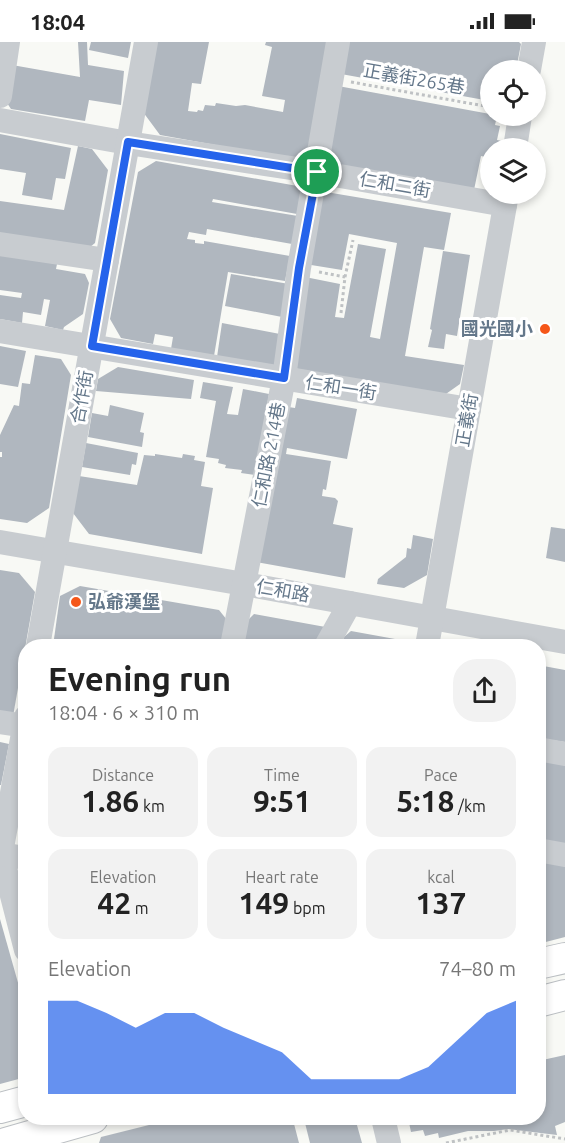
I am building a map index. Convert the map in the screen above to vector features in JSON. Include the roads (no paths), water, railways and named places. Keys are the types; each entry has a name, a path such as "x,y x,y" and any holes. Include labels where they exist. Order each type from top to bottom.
{"main road":[{"path":"546,962 565,958"},
{"path":"546,1000 565,995"},
{"path":"0,1108 18,1103"},
{"path":"6,1143 77,1125"}],"street":[{"path":"0,96 8,42"},
{"name":"合作街","path":"39,639 146,42"},
{"name":"仁和路 214巷","path":"233,639 284,378 299,268 338,42"},
{"path":"531,60 534,42"},
{"name":"仁和二街","path":"0,120 317,172 480,195"},
{"name":"正義街","path":"428,639 505,204"},
{"path":"0,244 107,260"},
{"name":"仁和一街","path":"0,331 469,409"},
{"name":"仁和路","path":"0,542 565,642"},
{"path":"330,639 350,603"},
{"path":"0,722 18,723"},
{"path":"546,750 565,754"},
{"path":"18,761 1,854 18,919"},
{"path":"546,851 565,855"},
{"path":"1,854 18,857"},
{"path":"385,1125 389,1143"}],"place":[{"name":"國光國小","path":"545,329"},
{"name":"弘爺漢堡","path":"76,602"}]}
